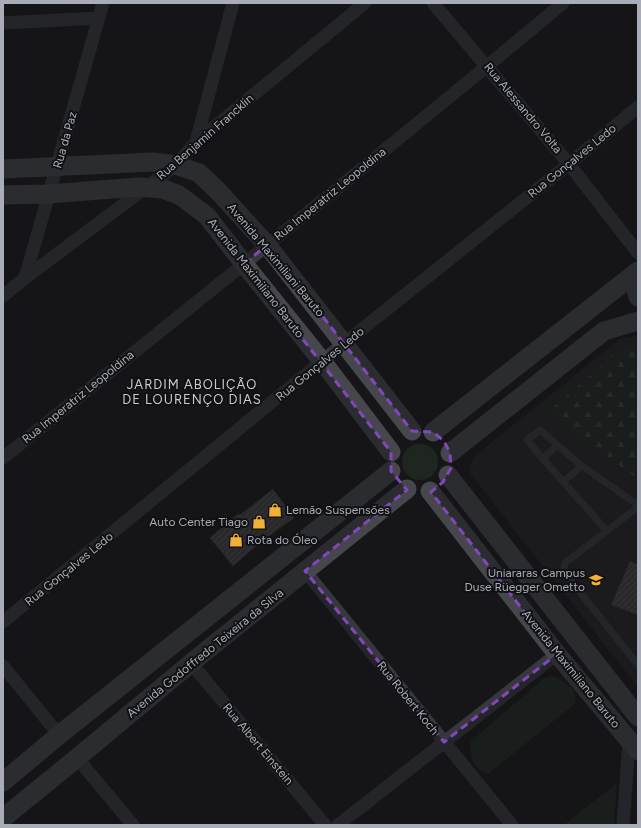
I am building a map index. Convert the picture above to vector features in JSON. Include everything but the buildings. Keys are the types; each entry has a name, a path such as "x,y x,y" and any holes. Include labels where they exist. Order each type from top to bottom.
{"street":[{"name":"Rua da Paz","path":"25,278 103,3"},
{"path":"196,142 233,3"},
{"name":"Rua Benjamin Francklin","path":"3,296 176,165 196,142 366,3"},
{"name":"Rua Alessandro Volta","path":"433,3 488,66 569,164 638,253"},
{"name":"Rua Imperatriz Leopoldina","path":"3,458 488,66 563,3"},
{"path":"3,22 99,18"},
{"name":"Rua Gonçalves Ledo","path":"3,622 322,361 638,107"},
{"name":"Avenida Maximiliani Baruto","path":"3,169 152,162 176,165 199,173 218,190 267,245 412,431"},
{"name":"Avenida Maximiliano Baruto","path":"3,195 48,194 138,187 163,189 179,195 207,216 322,361 391,452"},
{"path":"638,272 635,288 638,297"},
{"path":"433,432 638,272"},
{"path":"450,453 604,331 638,321"},
{"path":"422,430 433,432 444,441 450,453 451,468 448,475 444,482 430,491 422,492 407,489 398,482 392,471 390,461 391,452 399,439 405,434 412,431 422,430"},
{"path":"3,782 59,735 392,471"},
{"name":"Avenida Maximiliano Baruto","path":"448,475 638,717"},
{"name":"Avenida Godoffredo Teixeira da Silva","path":"3,818 191,663 407,489"},
{"name":"Avenida Maximiliano Baruto","path":"430,491 557,654 635,742"},
{"name":"Rua Robert Koch","path":"305,571 512,825"},
{"path":"338,825 557,654"},
{"name":"Rua Albert Einstein","path":"191,663 325,825"},
{"path":"3,666 59,735"},
{"path":"623,825 635,742"},
{"path":"77,758 133,825"}],"lane":[{"path":"607,531 527,440 540,430 582,466 638,506 607,531 564,563 564,572 638,665"},
{"path":"543,459 557,445"},
{"path":"564,481 582,466"}],"highlighted area":[{"path":"267,245 412,431 433,432 444,441 450,453 451,468 443,482 431,492 557,654 444,742 305,571 407,490 391,471 391,452 244,264"}],"shaded area":[{"name":"Uniararas Campus Duse Rüegger Ometto","path":"638,336 638,687 470,473 469,468 476,455 621,338"}],"green space":[{"path":"638,346 638,479 547,413 621,348"},
{"path":"424,444 433,449 437,455 437,469 433,475 424,480 416,480 407,475 403,469 402,458 407,449 413,445"},
{"path":"550,676 557,677 573,689 576,703 488,774 482,771 475,765 471,757 471,741 543,679"},
{"path":"617,783 614,825 564,825"}],"place":[{"name":"Lemão Suspensões","path":"275,510"},
{"name":"Auto Center Tiago","path":"259,522"},
{"name":"Rota do Óleo","path":"236,540"},
{"name":"Uniararas Campus Duse Rüegger Ometto","path":"596,580"}],"district":[{"name":"JARDIM ABOLIÇÃO DE LOURENÇO DIAS","path":"192,392"}]}
